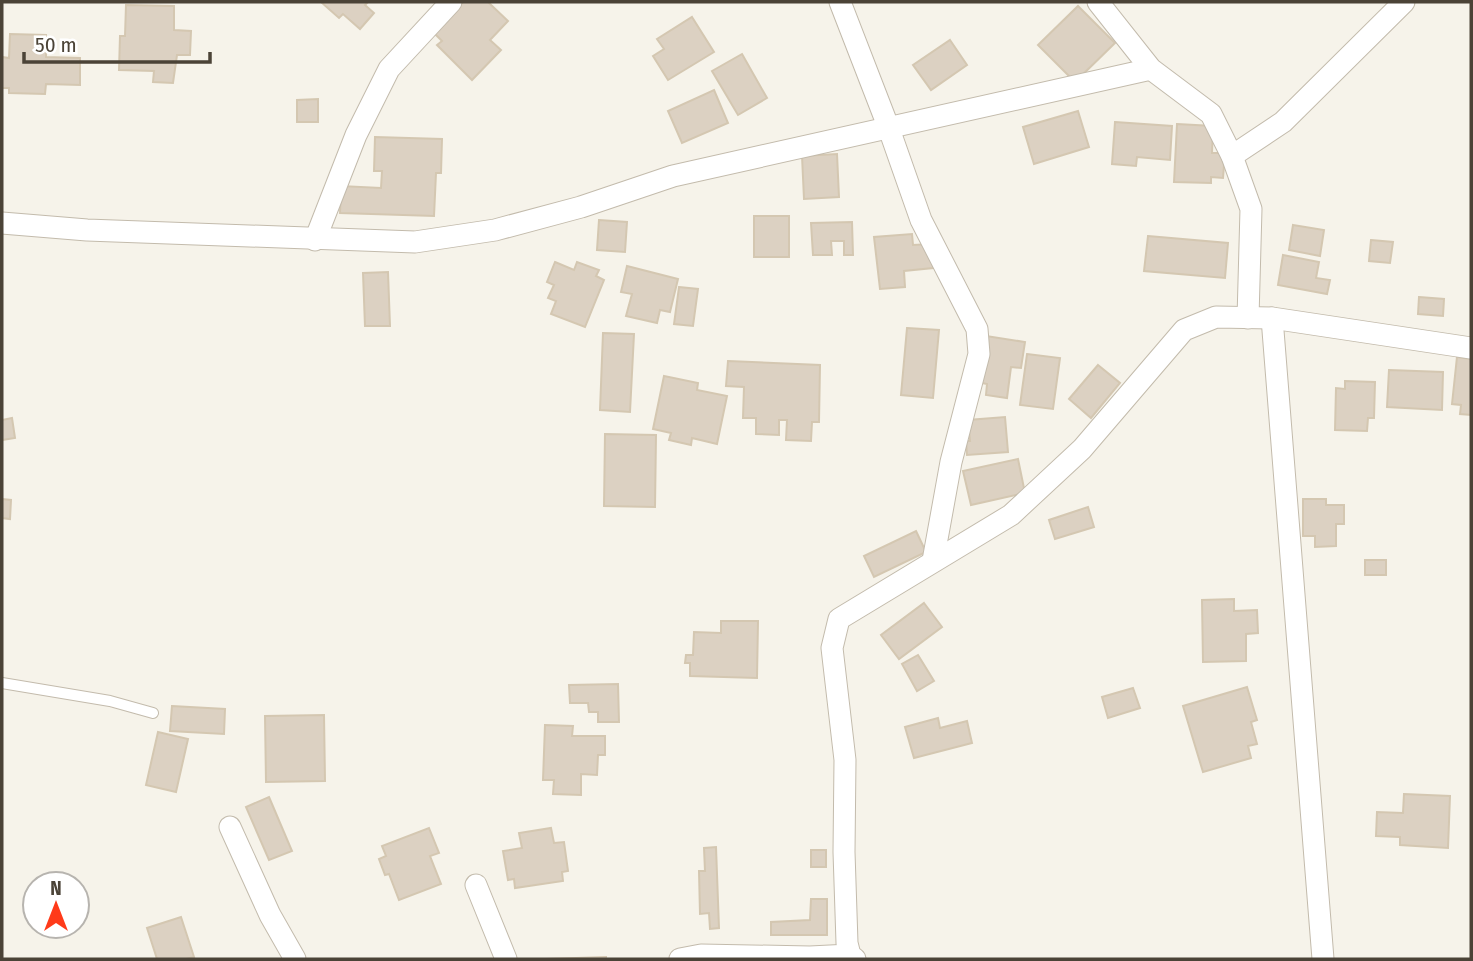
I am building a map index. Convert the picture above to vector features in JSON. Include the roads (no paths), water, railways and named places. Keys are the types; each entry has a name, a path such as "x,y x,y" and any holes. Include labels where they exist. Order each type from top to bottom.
{"street":[{"path":"314,240 356,135 389,69 451,2"},
{"path":"840,2 921,220 977,329 979,354 951,462 933,561"},
{"path":"1098,2 1151,69 1211,114 1232,156 1251,209 1248,318"},
{"path":"1232,156 1283,122 1404,2"},
{"path":"2,223 87,230 415,242 495,230 582,207 673,176 1151,69"},
{"path":"680,959 701,955 853,957 847,943 845,760 832,648 839,619 1011,514 1082,449 1184,330 1216,317 1272,318 1471,348"},
{"path":"1272,318 1323,959"},
{"path":"230,827 270,915 295,959"},
{"path":"476,885 506,959"}],"lane":[{"path":"2,682 110,702 153,713"}]}
